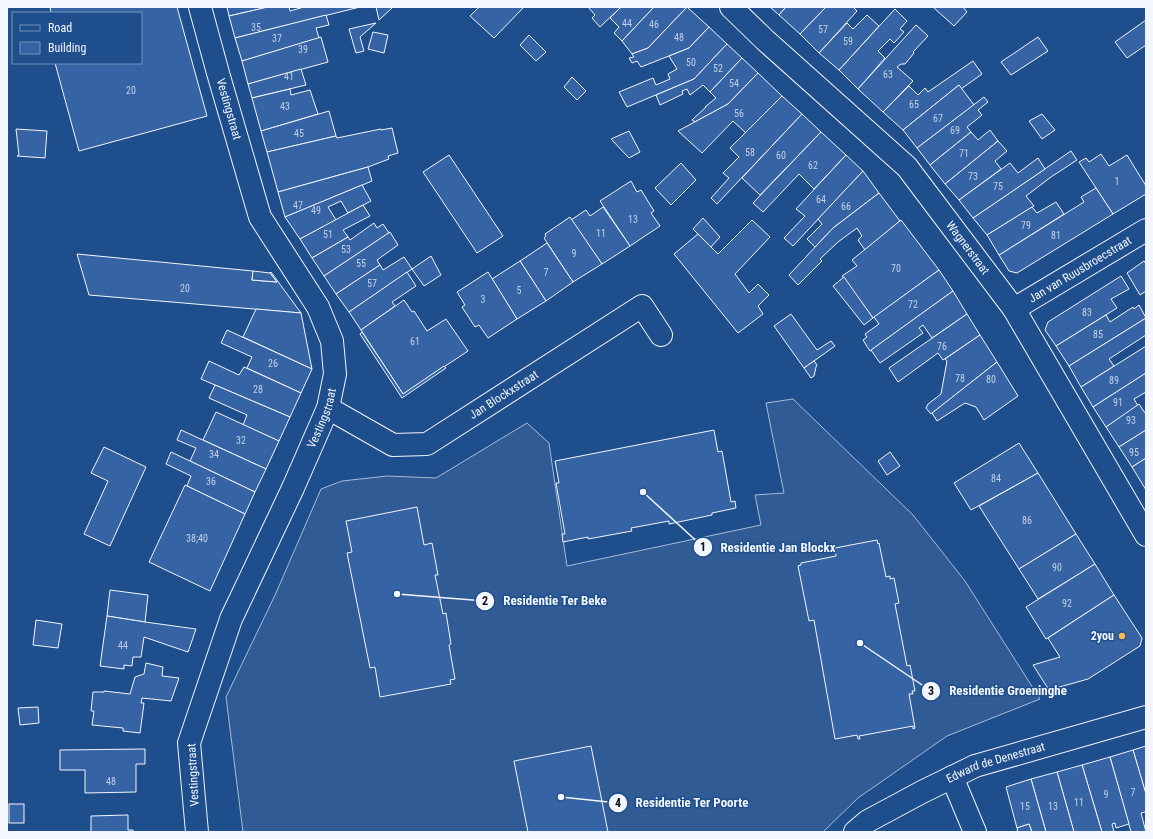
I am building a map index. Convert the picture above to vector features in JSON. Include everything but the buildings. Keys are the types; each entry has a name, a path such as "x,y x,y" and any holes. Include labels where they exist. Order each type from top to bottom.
{"street":[{"name":"Vestingstraat","path":"197,832 189,743 231,619 293,488 328,408 335,374 332,341 318,307 260,217 200,7"},
{"name":"Wagnerstraat","path":"731,7 765,40 907,167 1014,309 1146,535"},
{"name":"Jan van Ruusbroecstraat","path":"1014,309 1146,230"},
{"name":"Jan Blockxstraat","path":"328,408 393,445 427,444 642,306 661,335"},
{"name":"Edward de Denestraat","path":"855,832 868,821 975,766 1146,717"},
{"path":"952,777 975,832"}],"shaded area":[{"path":"793,399 913,515 965,581 1040,699 947,736 858,798 823,832 243,832 226,697 276,593 321,489 342,481 387,476 436,478 527,423 549,443 567,566 761,525 755,495 784,493 766,403"}],"place":[{"name":"Residentie Jan Blockx","path":"643,492"},
{"name":"Residentie Ter Beke","path":"397,594"},
{"name":"2you","path":"1122,636"},
{"name":"Residentie Groeninghe","path":"860,643"},
{"name":"Residentie Ter Poorte","path":"561,797"}]}
